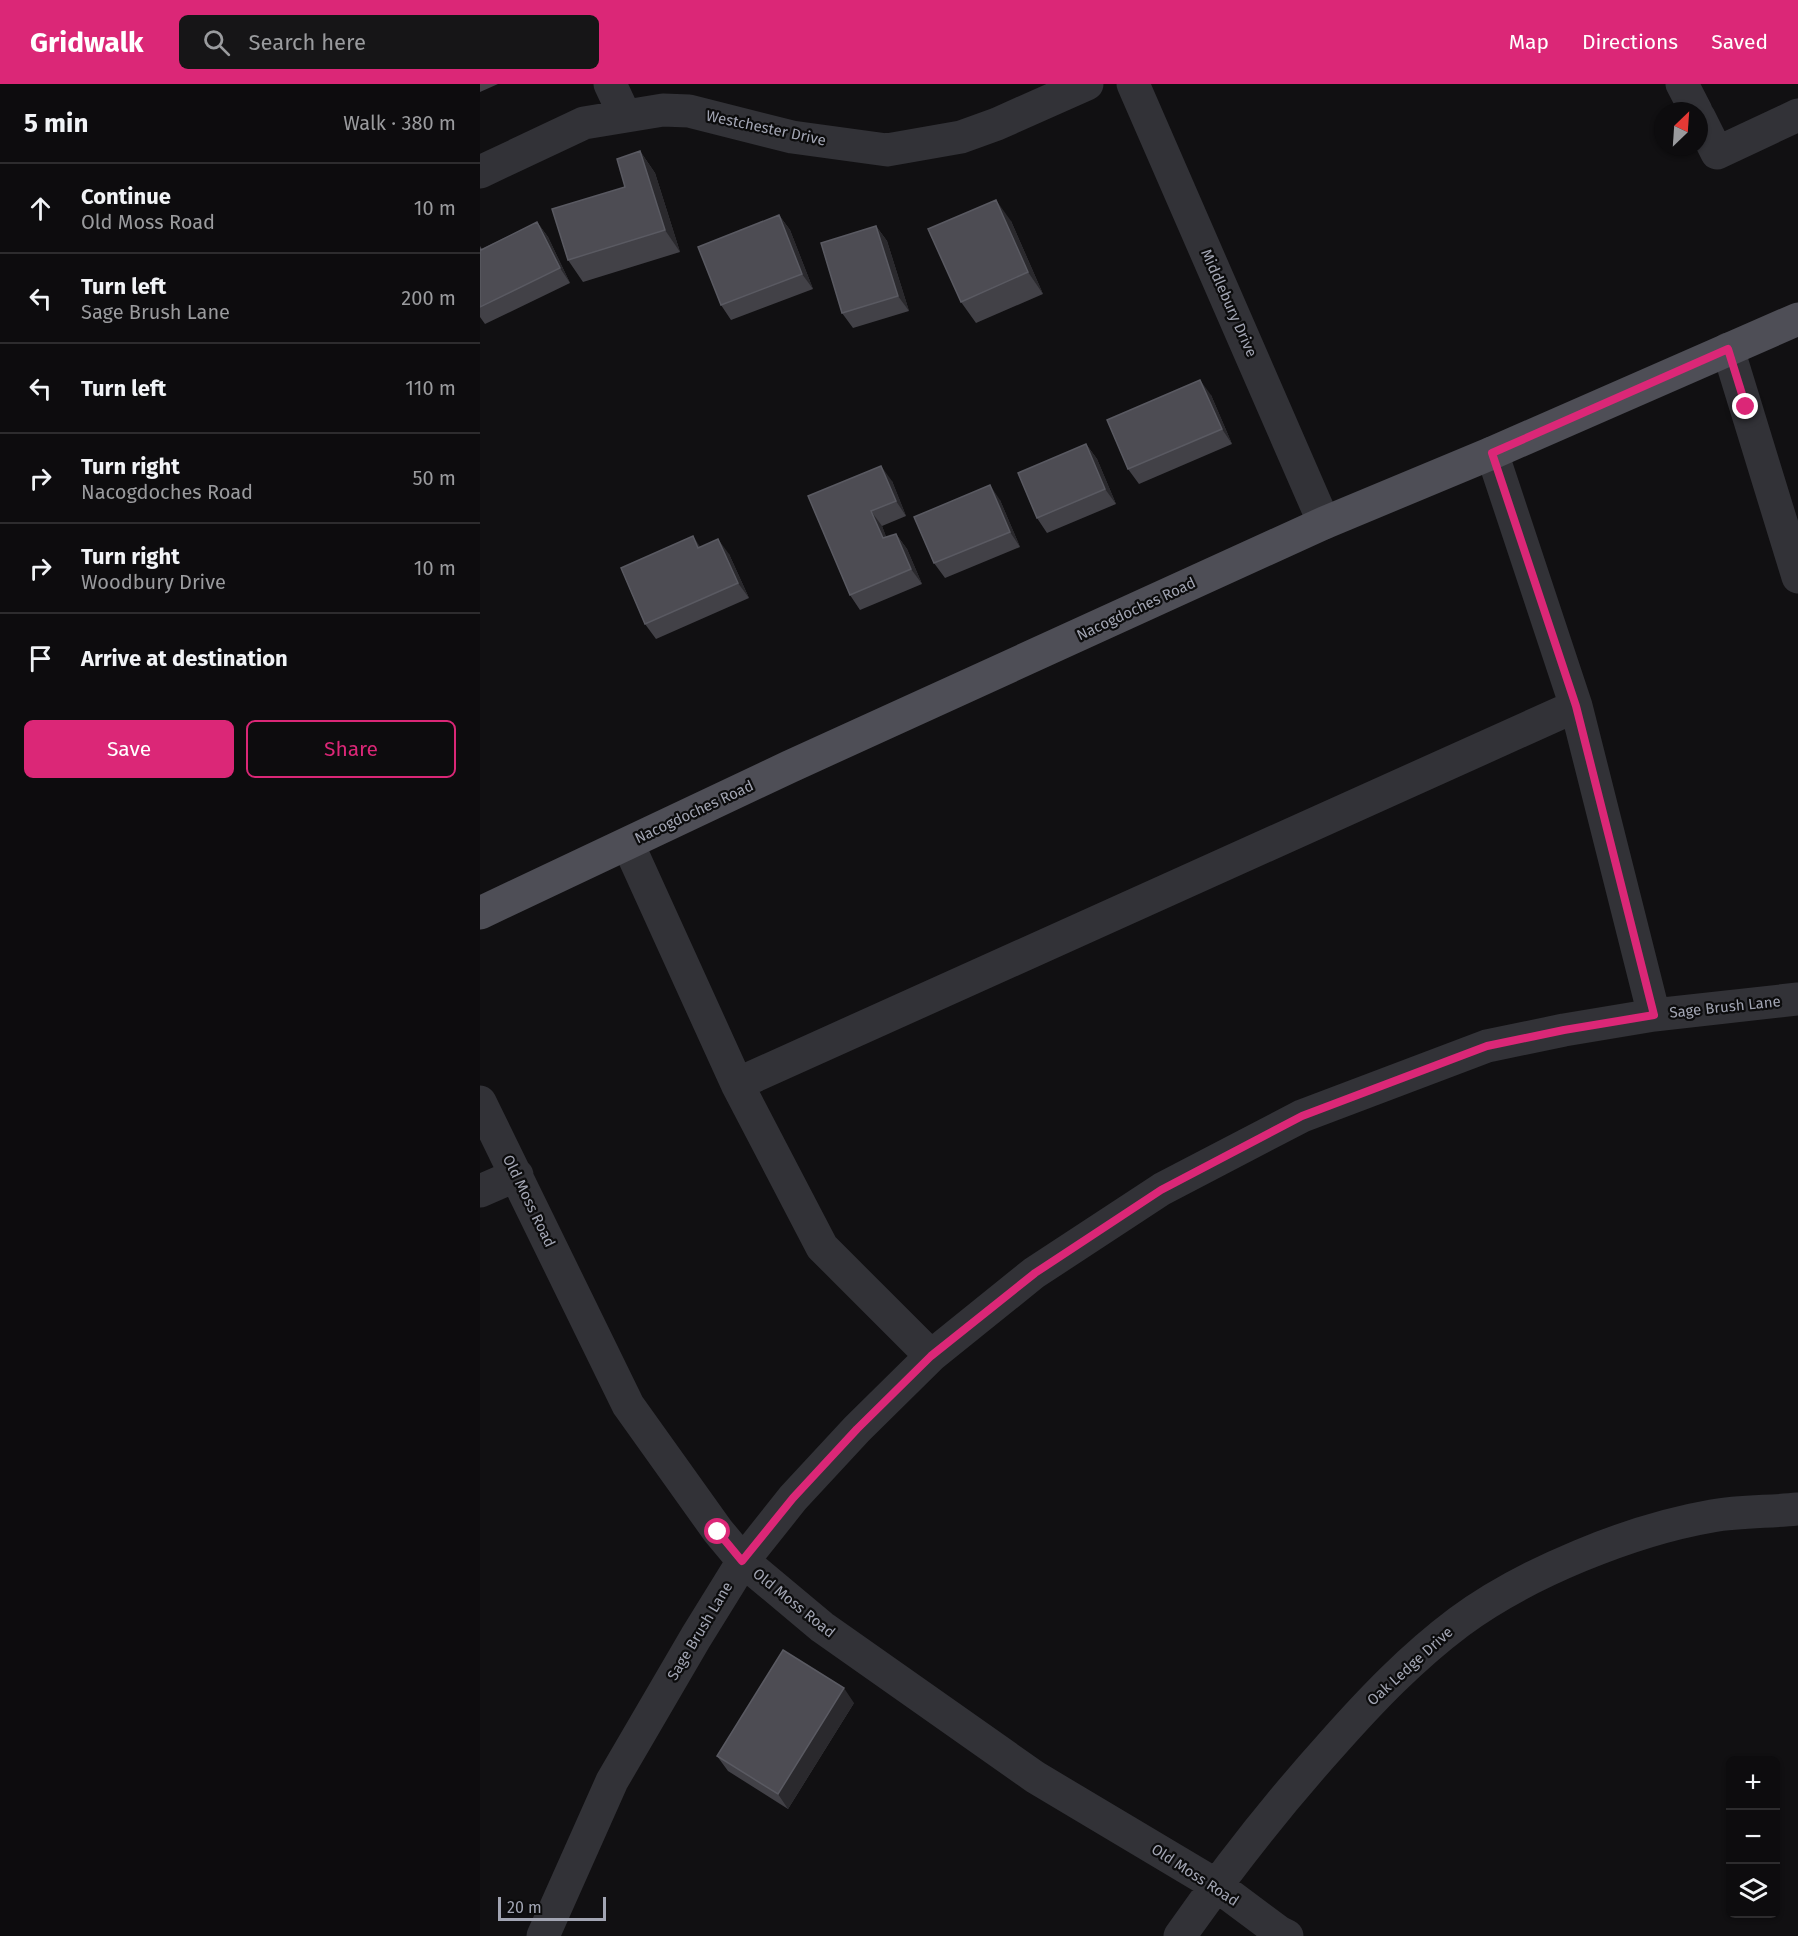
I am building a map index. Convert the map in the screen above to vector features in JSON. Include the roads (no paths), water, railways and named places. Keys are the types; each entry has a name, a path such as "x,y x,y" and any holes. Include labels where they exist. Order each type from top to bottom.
{"main road":[{"name":"Nacogdoches Road","path":"480,913 789,767 1324,523 1492,453 1798,319"}],"street":[{"path":"610,84 625,116"},
{"name":"Westchester Drive","path":"480,172 584,123 663,110 689,111 792,136 887,150 961,137 997,124 1087,84"},
{"name":"Middlebury Drive","path":"1133,84 1324,523"},
{"path":"1682,84 1691,102"},
{"path":"1708,135 1717,153 1798,115"},
{"path":"1728,349 1798,577"},
{"path":"1492,453 1576,706 1654,1015"},
{"path":"737,1084 1576,706"},
{"path":"628,844 737,1084 822,1247 931,1356"},
{"name":"Sage Brush Lane","path":"543,1936 612,1780 742,1561 801,1489 857,1429 931,1356 1035,1273 1161,1190 1302,1116 1487,1046 1654,1015 1798,999"},
{"name":"Old Moss Road","path":"480,1102 628,1405 718,1532 742,1561 822,1627 1035,1777 1216,1885 1287,1936"},
{"path":"480,1191 517,1175"},
{"name":"Oak Ledge Drive","path":"1180,1936 1281,1801 1378,1692 1418,1654 1461,1621 1519,1585 1571,1560 1646,1532 1713,1516 1798,1509"}]}
